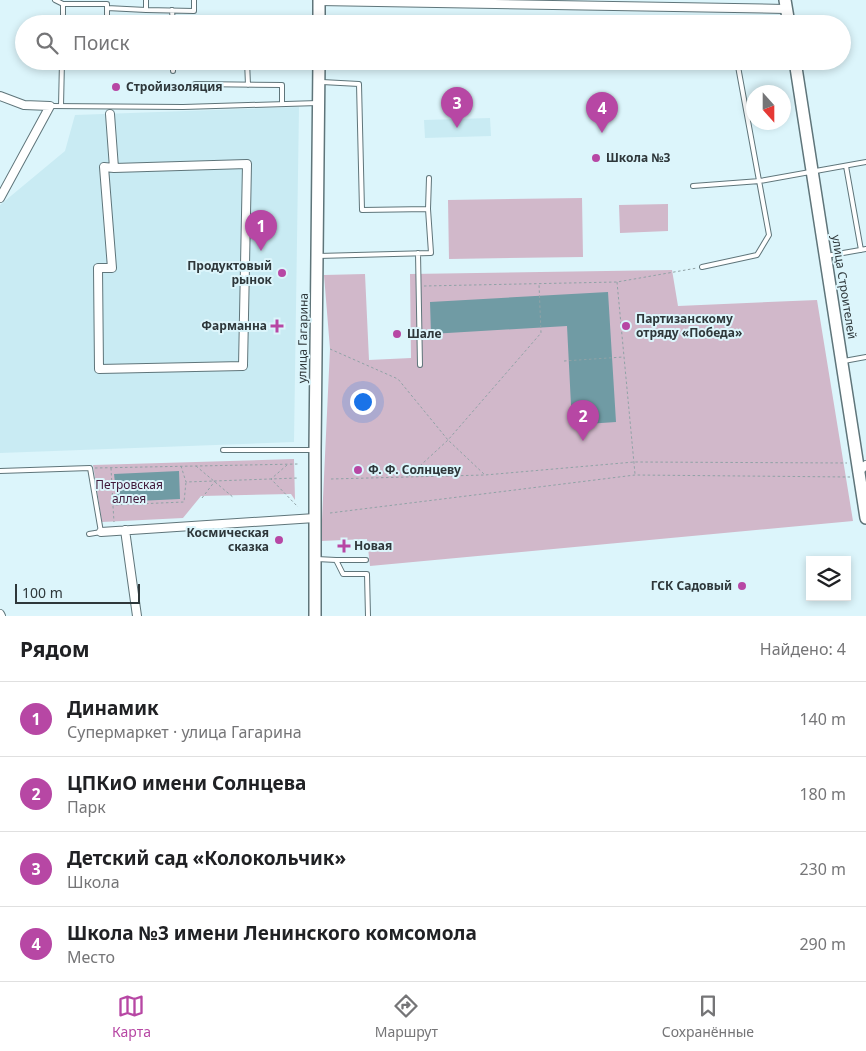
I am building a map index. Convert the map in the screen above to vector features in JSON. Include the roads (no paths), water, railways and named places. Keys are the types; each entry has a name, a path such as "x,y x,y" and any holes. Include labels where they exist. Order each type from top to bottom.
{"main road":[{"path":"319,1 319,15"},
{"name":"улица Гагарина","path":"315,616 315,450 320,70"},
{"name":"улица Строителей","path":"796,70 866,518"}],"street":[{"path":"319,1 785,5"},
{"path":"0,96 24,104 50,106 0,198"},
{"path":"110,110 114,168"},
{"path":"247,164 244,366 99,369 98,268 112,268 104,168 114,168 247,164"},
{"path":"101,532 315,518"},
{"path":"125,530 137,616"}],"lane":[{"path":"55,0 63,4 107,4 107,15"},
{"path":"63,4 70,0"},
{"path":"146,0 146,10"},
{"path":"107,8 194,11 194,0"},
{"path":"63,4 63,15"},
{"path":"172,10 172,15"},
{"path":"61,106 62,70"},
{"path":"247,70 248,85"},
{"path":"702,267 756,255 769,235 739,70"},
{"path":"320,82 359,84 362,210 428,208"},
{"path":"195,84 282,85 282,104"},
{"path":"50,106 110,110 320,103"},
{"path":"693,186 760,181 866,162"},
{"path":"826,256 864,249 846,166"},
{"path":"318,256 431,253 428,208 429,178"},
{"path":"418,253 420,365"},
{"path":"842,362 866,357"},
{"path":"223,450 315,450"},
{"path":"0,470 90,468 101,532 89,534"},
{"path":"315,559 366,560"},
{"path":"336,560 343,574 367,574 368,616"}],"place":[{"name":"Стройизоляция","path":"116,87"},
{"name":"Детский сад «Колокольчик»","path":"457,128"},
{"name":"Школа №3 имени Ленинского комсомола","path":"602,133"},
{"name":"Школа №3","path":"596,158"},
{"name":"Динамик","path":"261,251"},
{"name":"Продуктовый рынок","path":"282,273"},
{"name":"Фарманна","path":"277,326"},
{"name":"Партизанскому отряду «Победа»","path":"626,326"},
{"name":"Шале","path":"397,334"},
{"name":"ЦПКиО имени Солнцева","path":"583,441"},
{"name":"Ф. Ф. Солнцеву","path":"358,470"},
{"name":"Космическая сказка","path":"279,540"},
{"name":"Новая","path":"344,546"},
{"name":"ГСК Садовый","path":"742,586"}],"park label":[{"name":"Петровская аллея","path":"129,492"}]}
